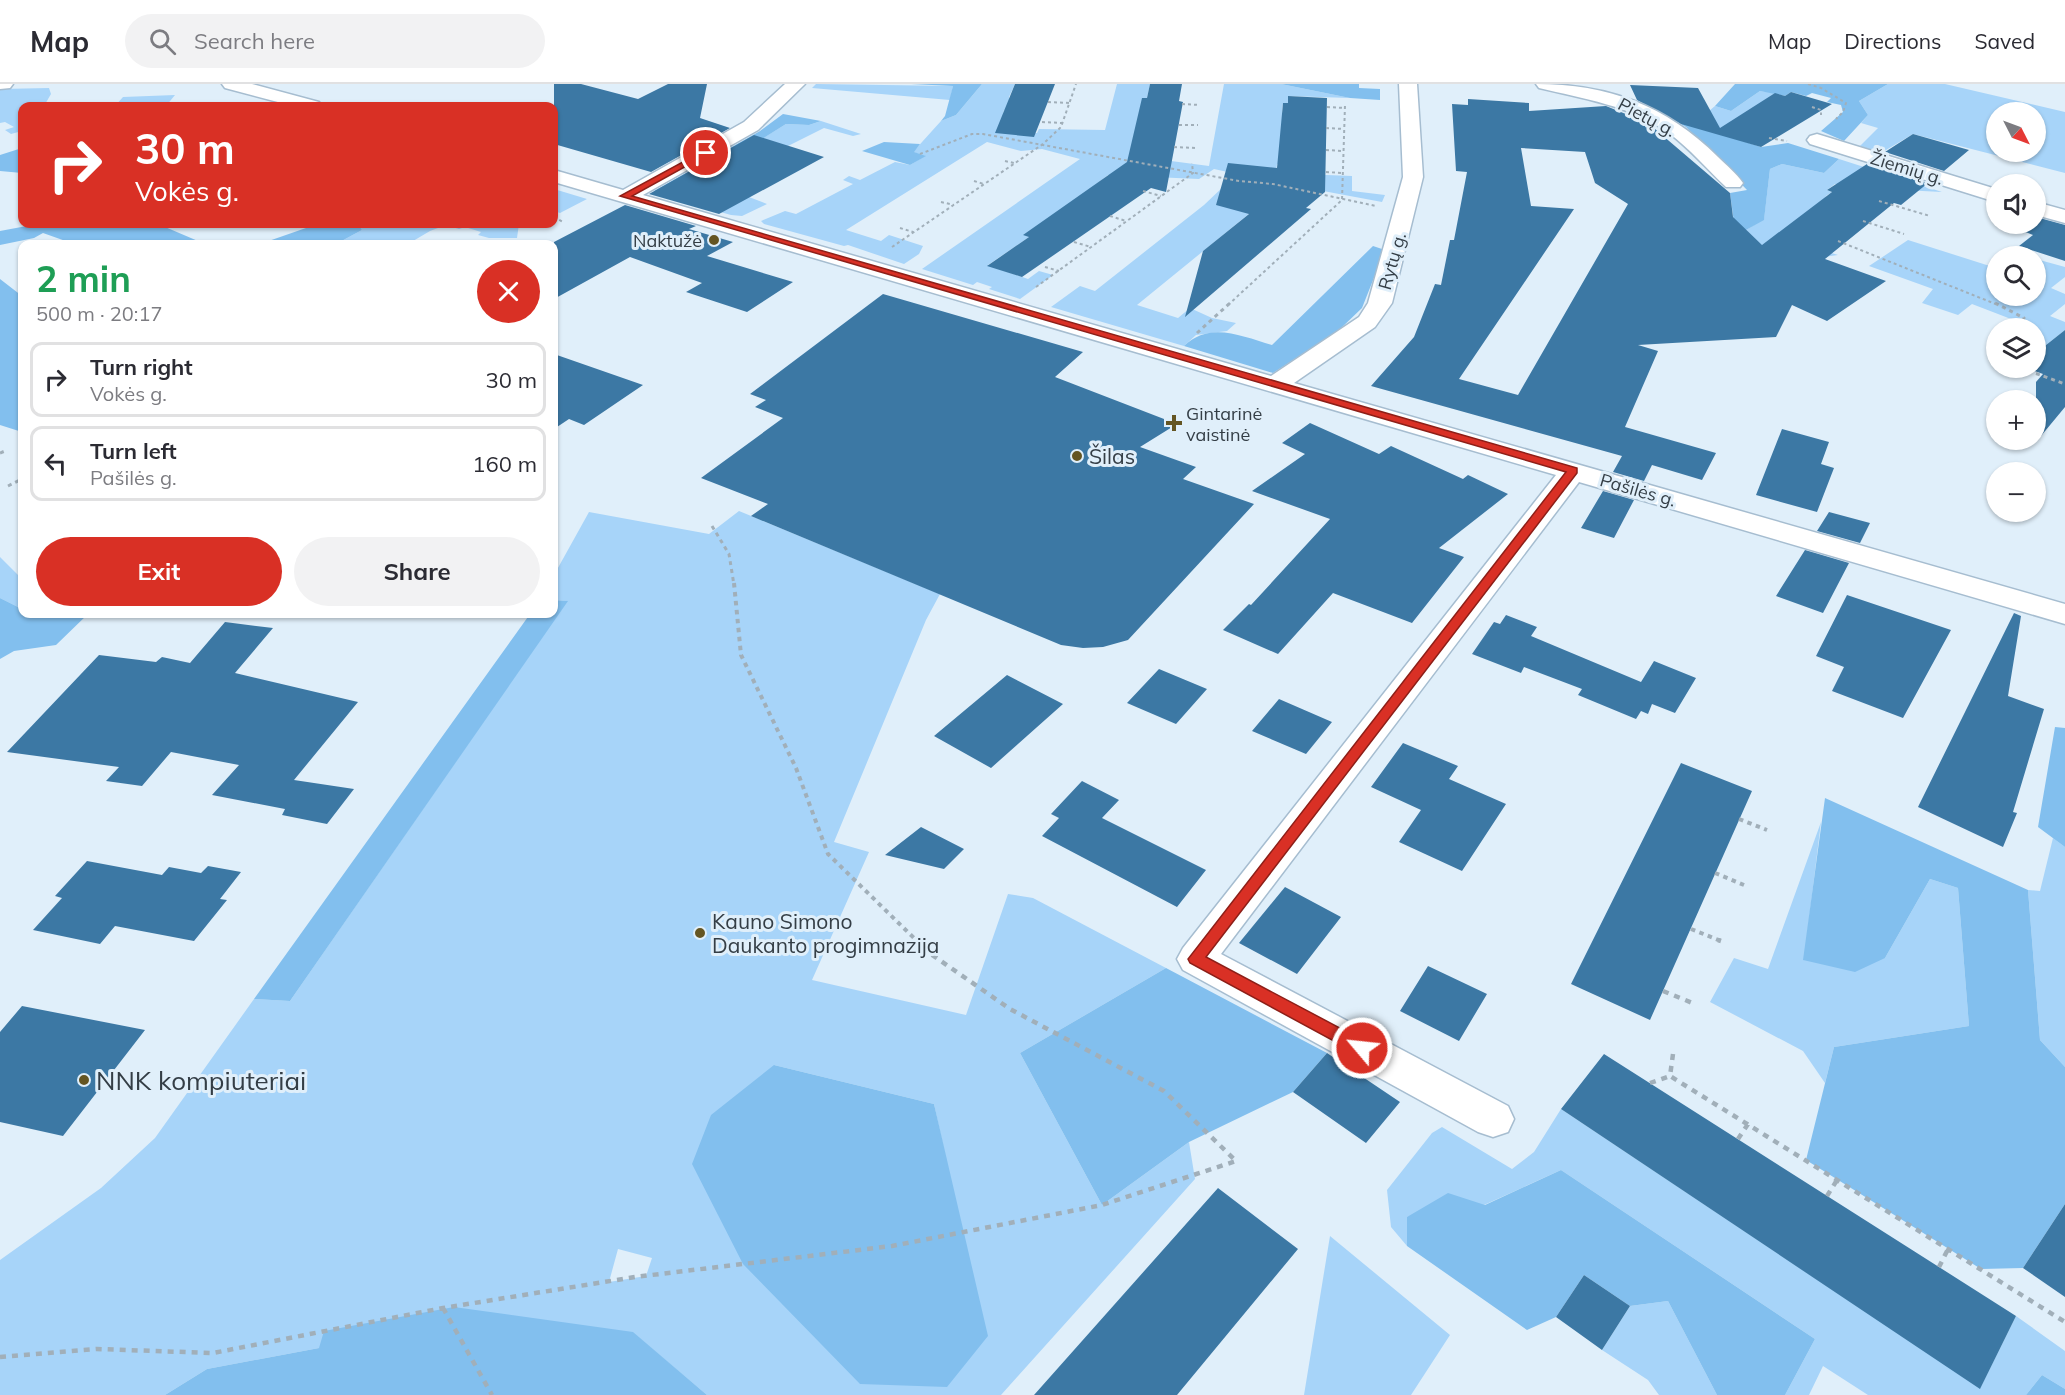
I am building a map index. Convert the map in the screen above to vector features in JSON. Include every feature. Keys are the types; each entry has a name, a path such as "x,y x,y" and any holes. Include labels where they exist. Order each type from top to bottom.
{"street":[{"path":"231,84 297,102"},
{"path":"625,196 751,126 796,84"},
{"name":"Rytų g.","path":"1274,385 1367,322 1380,303 1406,212 1413,177 1408,84"},
{"name":"Pietų g.","path":"1545,84 1610,98 1675,128 1733,183"},
{"name":"Žiemių g.","path":"1817,140 1986,193"},
{"name":"Pašilės g.","path":"558,177 2065,614"},
{"path":"2046,211 2065,217"},
{"path":"1493,1119 1196,959 1573,471"}],"path":[{"path":"864,266 1042,144 1062,123 1076,84"},
{"path":"1808,84 1821,88 1846,103 1843,112 1821,131 1817,140"},
{"path":"1048,102 1069,103"},
{"path":"1182,104 1200,105"},
{"path":"1175,355 1341,200 1345,107 1327,107"},
{"path":"1041,122 1062,123"},
{"path":"1179,124 1198,125"},
{"path":"1326,128 1344,129"},
{"path":"920,154 977,134 1193,173 1273,184 1406,212"},
{"path":"1174,147 1194,148"},
{"path":"1326,150 1343,151"},
{"path":"1005,161 1014,163"},
{"path":"1192,163 1193,173"},
{"path":"1326,172 1342,173"},
{"path":"1009,307 1193,173"},
{"path":"974,181 985,184"},
{"path":"1143,191 1161,196"},
{"path":"1879,201 1929,216"},
{"path":"941,202 954,205"},
{"path":"1110,216 1127,221"},
{"path":"558,219 563,222"},
{"path":"1863,221 1904,234"},
{"path":"900,228 913,232"},
{"path":"1838,241 1979,295 2024,318"},
{"path":"1074,242 1092,247"},
{"path":"1045,267 1059,271"},
{"path":"2046,377 2065,384"},
{"path":"0,453 5,451"},
{"path":"8,486 18,482"},
{"path":"0,1357 97,1349 213,1353 443,1308 635,1277 892,1246 1102,1205 1236,1161 1164,1091 1010,1009 928,952 828,854 796,768 741,655 736,593 729,554 712,526"},
{"path":"1739,819 1767,830"},
{"path":"1715,873 1744,885"},
{"path":"1691,929 1721,941"},
{"path":"1663,990 1695,1004"},
{"path":"1670,1076 1673,1054"},
{"path":"1650,1083 1670,1076"},
{"path":"1670,1076 2065,1322"},
{"path":"1738,1139 1748,1124"},
{"path":"1827,1196 1837,1180"},
{"path":"1939,1267 1948,1249"},
{"path":"443,1308 492,1395"}],"shaded area":[{"path":"816,84 953,86 950,100 812,88"},
{"path":"911,84 982,84 956,115 941,121 945,116 953,86"},
{"path":"982,84 1015,84 1009,97 1009,110 1004,110 1000,131 1037,133 1039,129 1105,130 1117,84 1150,84 1147,98 1171,161 1209,166 1224,84 1281,84 1350,98 1288,96 1288,103 1283,103 1282,110 1283,164 1277,164 1276,173 1352,176 1352,191 1385,195 1382,202 1275,182 1277,191 1137,305 1178,318 1190,308 1212,318 1236,323 1227,331 1196,335 1184,346 1051,307 1080,286 1095,291 1204,205 1224,186 1255,178 1214,169 1199,179 1108,175 1029,237 988,265 1028,279 1039,271 1053,275 1020,299 989,289 992,287 977,282 973,285 922,269 1080,159 1042,149 1021,151 987,142 846,230 881,241 889,235 923,246 919,254 904,264 848,245 844,246 764,224 761,221 785,211 796,214 853,184 843,180 849,176 860,180 895,162 910,165 925,156 913,152 941,121 956,115"},
{"path":"1281,84 1359,84 1359,88 1380,89 1380,100 1350,98"},
{"path":"1735,84 1888,84 1859,101 1868,115 1844,141 1821,131 1843,112 1841,105 1827,102 1831,98 1812,93 1806,96 1791,92 1785,96 1760,91 1731,111 1715,106"},
{"path":"1888,84 1945,84 2022,102 1986,102 1986,153 1913,134 1881,153 1860,146 1878,128 1861,123 1868,115 1859,101"},
{"path":"49,88 51,94 46,102 18,102 18,132 11,134 5,130 14,127 5,122 0,123 0,89"},
{"path":"1760,91 1775,93 1723,134 1697,121 1715,106 1731,111"},
{"path":"175,95 169,102 119,102 123,97"},
{"path":"2046,108 2065,112 2065,173 2022,162 2046,162"},
{"path":"783,114 821,121 809,125 786,124 677,192 656,193 654,191 760,131"},
{"path":"1669,117 1761,147 1788,143 1839,159 1824,173 1782,164 1770,169 1764,220 1746,230 1735,230 1730,193 1747,190 1686,127"},
{"path":"821,121 861,134 853,136 824,128 788,146 749,197 767,204 742,216 731,215 685,202 676,192 786,124 809,125"},
{"path":"884,142 920,144 914,152 926,156 910,165 862,151"},
{"path":"18,149 18,173 0,171 0,155"},
{"path":"1839,159 1942,192 1845,187 1835,184 1827,190 1832,192 1826,196 1806,245 1838,255 1780,263 1746,230 1764,219 1770,169 1782,164 1824,173"},
{"path":"558,190 587,199 558,212"},
{"path":"18,228 167,228 196,240 63,240 43,233 34,238 0,245 0,231"},
{"path":"306,228 361,228 362,230 343,240 272,240"},
{"path":"361,228 438,228 415,240 343,240 362,230"},
{"path":"468,228 518,228 517,238 489,238 478,235 481,232"},
{"path":"1908,240 1986,265 1986,306 2046,306 2046,262 2065,267 2065,277 2051,288 2065,294 2065,304 2050,316 2065,322 2065,330 2046,345 2046,318 2008,318 1972,304 1958,315 1922,303 1933,289 1869,266"},
{"path":"1373,246 1385,250 1362,308 1338,331 1273,373 1184,346 1194,338 1215,332 1237,335 1272,345"},
{"path":"0,279 18,293 18,431 0,425"},
{"name":"Kauno Simono Daukanto progimnazija","path":"739,511 940,594 926,620 834,842 869,852 812,980 966,1015 1008,894 1033,898 1166,968 1020,1053 1102,1205 1189,1142 1195,1179 1001,1395 707,1395 632,1332 319,1348 207,1369 165,1395 0,1395 0,1260 101,1188 155,1138 254,999 290,1001 555,618 558,618 558,614 567,601 558,600 558,568 589,512 709,534","holes":["774,1065 934,1104 962,1232","618,1249 652,1258 646,1276 609,1282"]},
{"path":"0,557 18,575 18,607 0,598"},
{"path":"0,598 18,607 18,618 84,618 56,645 14,651 0,659"},
{"path":"558,600 568,601 558,615"},
{"path":"527,618 556,618 290,1001 254,999"},
{"path":"2055,727 2065,728 2065,847 2038,827"},
{"path":"1825,798 2028,890 2040,1040 2065,1067 2065,1204 2023,1268 1981,1269 1806,1160 1834,1047 1969,1026 1958,888 1930,879 1885,958 1855,972 1803,960"},
{"path":"1821,822 1804,960 1885,958 1930,879 1958,888 1969,1026 1834,1047 1825,1083 1803,1051 1710,1002 1734,958 1768,969"},
{"path":"2053,838 2065,847 2065,1067 2040,1040 2028,890 2040,891"},
{"path":"1166,968 1327,1053 1293,1092 1189,1142 1102,1205 1020,1053"},
{"path":"774,1065 934,1104 988,1336 947,1387 860,1384 743,1264 692,1164 711,1115"},
{"path":"1561,1109 1980,1388 2016,1316 2065,1351 2065,1389 2042,1375 2026,1395 1868,1395 1823,1366 1809,1395 1785,1395 1815,1339 1561,1170 1484,1205 1407,1217 1407,1246 1391,1227 1387,1190 1432,1133 1442,1127 1512,1169 1534,1152"},
{"path":"1561,1170 1815,1339 1785,1395 1717,1395 1668,1301 1630,1306 1584,1275 1556,1317 1527,1330 1407,1246 1407,1217 1448,1193 1485,1205"},
{"path":"1330,1236 1450,1335 1411,1395 1304,1395"},
{"path":"1668,1301 1717,1395 1659,1395 1648,1380 1602,1350 1630,1306"},
{"path":"454,1307 633,1332 707,1395 165,1395 207,1369 319,1348 324,1331"},
{"path":"2042,1375 2065,1389 2065,1395 2026,1395"}],"building":[{"path":"554,84 581,84 638,99 668,84 707,84 700,118 730,128 651,172 558,145 558,102 554,102"},
{"path":"1015,84 1055,84 1034,137 995,133"},
{"path":"1150,84 1182,84 1179,101 1183,102 1166,192 1151,188 1022,277 987,266 1029,237 1023,235 1127,162 1142,98 1147,98"},
{"path":"1630,85 1698,88 1720,128 1775,93 1785,96 1791,92 1832,104 1761,147 1681,124 1637,100"},
{"path":"1288,96 1327,98 1325,192 1306,208 1311,209 1185,317 1203,251 1249,214 1216,205 1228,163 1277,168 1283,103 1288,103"},
{"path":"1468,99 1529,103 1529,111 1606,106 1648,123 1730,193 1733,217 1762,245 1832,192 1827,190 1867,164 1928,183 1901,205 1894,203 1825,259 1886,281 1827,321 1792,305 1776,337 1638,345 1658,351 1625,427 1716,453 1702,480 1652,465 1644,481 1613,472 1622,456 1371,386 1414,337 1435,284 1441,285 1450,240 1454,240 1467,172 1456,171 1452,104 1468,105","holes":["1521,148 1585,152 1595,183 1628,204 1518,395 1459,379 1574,209 1531,206"]},
{"path":"1913,134 1969,150 1944,171 1885,152"},
{"path":"754,135 824,157 719,214 649,194"},
{"path":"625,205 696,226 689,229 733,242 707,256 793,282 747,312 686,292 702,283 630,257 558,297 558,240"},
{"path":"2046,220 2065,225 2065,261 2046,255 2046,246 2019,246 2033,235 2030,234 2046,234"},
{"path":"883,294 1083,352 1055,377 1177,424 1140,447 1196,467 1183,479 1254,504 1128,640 1103,647 1083,648 1061,645 751,516 768,504 701,478 783,418 755,407 766,400 750,394"},
{"path":"2065,330 2065,407 2046,430 2046,390 2036,390 2036,382 2040,378 2046,378 2046,345"},
{"path":"558,355 643,385 584,425 569,419 558,426"},
{"path":"1310,423 1379,454 1391,446 1463,479 1468,475 1508,494 1439,548 1464,557 1412,623 1333,593 1278,654 1223,630 1249,604 1251,605 1330,519 1252,491 1305,454 1282,443"},
{"path":"1782,429 1829,442 1821,464 1834,468 1817,512 1756,495"},
{"path":"1603,491 1634,500 1614,538 1581,528"},
{"path":"1829,512 1870,523 1860,543 1817,531"},
{"path":"1805,550 1849,563 1823,613 1776,596"},
{"path":"1847,595 1951,630 1903,718 1832,691 1844,667 1816,656"},
{"path":"2014,613 2021,616 2008,696 2044,709 2013,812 2017,813 2003,847 1918,807"},
{"path":"1506,615 1537,627 1531,636 1641,682 1654,661 1696,678 1675,713 1652,704 1648,714 1641,711 1636,719 1578,695 1582,689 1524,667 1521,673 1472,654 1494,622 1500,624"},
{"path":"225,622 273,628 235,673 358,702 294,780 354,789 327,824 282,815 285,809 212,795 239,765 171,752 142,786 106,781 119,767 7,752 99,655 156,662 162,657 190,663"},
{"path":"1159,669 1207,689 1176,724 1127,703"},
{"path":"1007,675 1063,704 991,768 934,736"},
{"path":"1279,699 1332,722 1306,754 1252,731"},
{"path":"1403,743 1458,766 1449,779 1506,804 1462,871 1399,842 1421,810 1371,787"},
{"path":"1681,763 1752,791 1650,1020 1571,984"},
{"path":"1082,781 1119,800 1102,818 1206,870 1177,907 1042,836 1059,818 1051,814"},
{"path":"921,827 964,849 944,869 885,855"},
{"path":"87,861 162,875 169,867 201,873 208,866 241,872 220,899 227,900 194,941 115,926 100,944 33,930 62,898 55,896"},
{"path":"1285,887 1341,917 1297,974 1239,943"},
{"path":"1428,966 1487,994 1459,1041 1400,1011"},
{"path":"22,1006 145,1030 63,1136 0,1122 0,1032"},
{"path":"1327,1053 1400,1102 1366,1143 1293,1092"},
{"path":"1604,1054 2016,1316 1980,1389 1561,1109"},
{"path":"1218,1188 1298,1249 1177,1395 1034,1395"},
{"path":"2065,1204 2065,1297 2023,1268"},
{"path":"1584,1275 1630,1306 1602,1350 1556,1317"}],"place":[{"name":"Naktužė","path":"714,240"},
{"name":"Gintarinė vaistinė","path":"1174,423"},
{"name":"Šilas","path":"1077,456"},
{"name":"Kauno Simono Daukanto progimnazija","path":"700,933"},
{"name":"NNK kompiuteriai","path":"84,1080"}],"route":[{"path":"706,153 625,196 1573,471 1196,959 1362,1048"}]}
